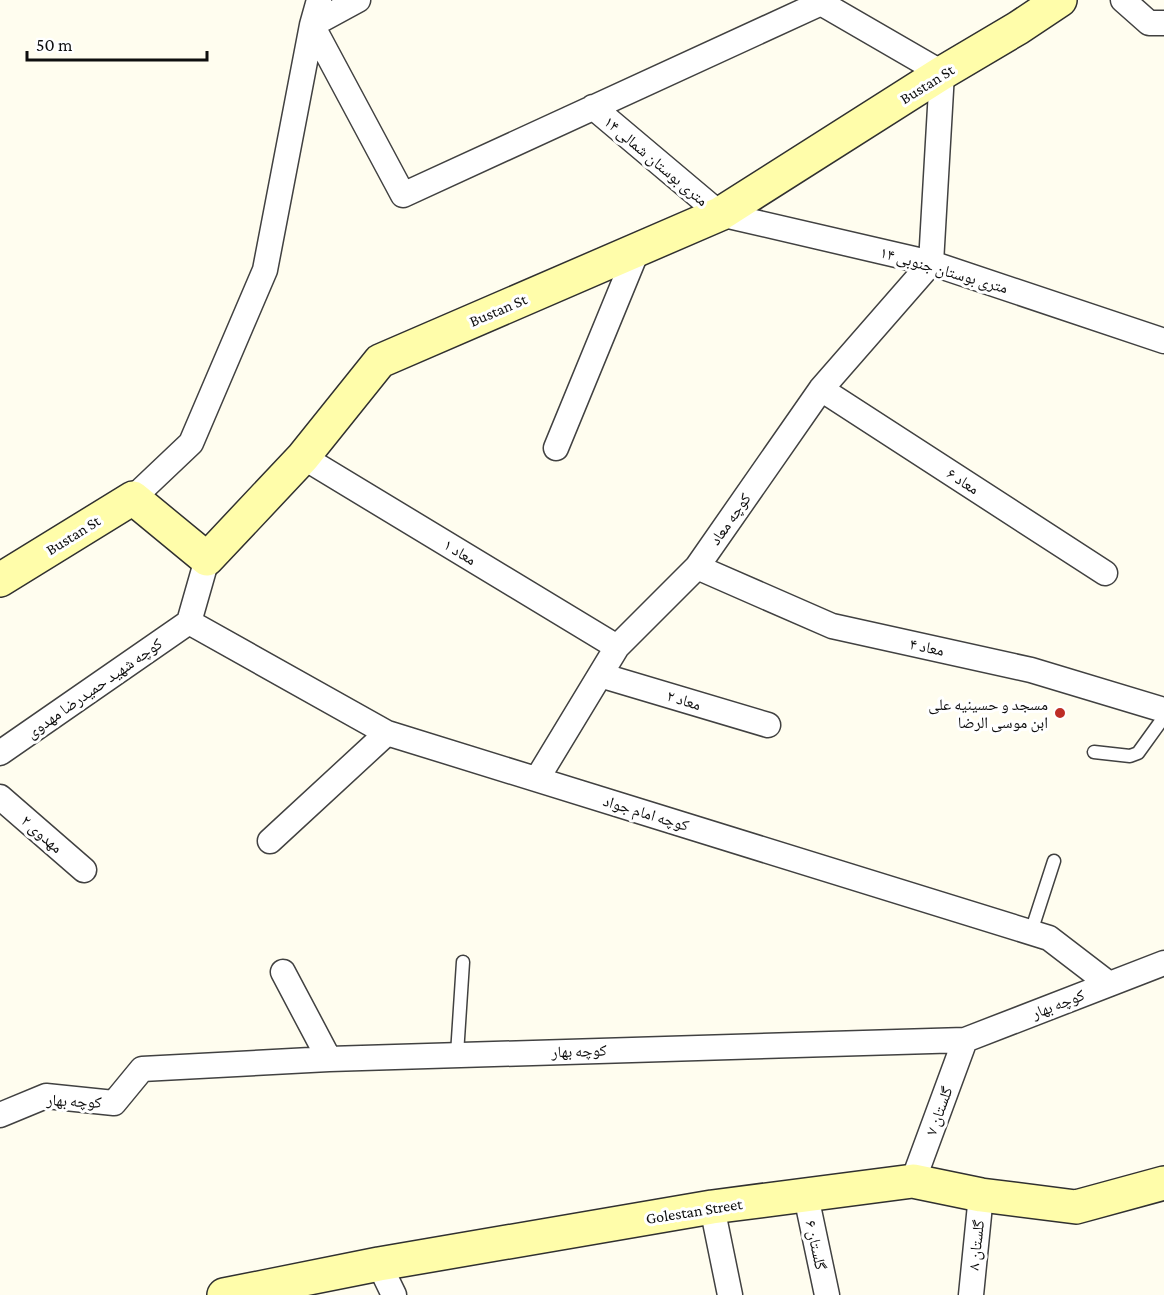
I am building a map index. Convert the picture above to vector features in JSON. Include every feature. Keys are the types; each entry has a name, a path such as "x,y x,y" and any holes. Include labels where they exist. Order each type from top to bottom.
{"street":[{"path":"189,622 207,559 133,498 191,443 265,270 312,25 319,0"},
{"path":"312,25 358,0"},
{"name":"Bustan St","path":"207,559 303,457 380,361 637,252 720,214 1060,0"},
{"path":"1123,0 1149,23 1164,23"},
{"path":"312,25 403,195 819,2 942,73 931,263"},
{"name":"۱۴ متری بوستان شمالی","path":"593,107 720,214"},
{"name":"۱۴ متری بوستان جنوبی","path":"720,214 931,263 1164,341"},
{"path":"556,448 637,252"},
{"name":"کوچه معاد","path":"537,779 617,648 697,567 821,389 931,263"},
{"name":"معاد ۶","path":"821,389 1105,573"},
{"name":"معاد ۱","path":"303,457 617,648"},
{"name":"Bustan St","path":"0,580 133,498"},
{"name":"معاد ۴","path":"697,567 832,626 1031,670 1164,710"},
{"name":"کوچه امام جواد","path":"189,622 387,733 1049,938 1109,984"},
{"name":"کوچه شهید حمیدرضا مهدوی","path":"0,753 189,622"},
{"name":"معاد ۲","path":"600,675 768,725"},
{"path":"270,842 387,733"},
{"name":"مهدوی ۲","path":"0,797 84,870"},
{"name":"کوچه بهار","path":"0,1115 46,1096 114,1103 142,1069 457,1054 964,1040 1164,963"},
{"path":"283,972 329,1059"},
{"name":"گلستان ۷","path":"913,1181 964,1040"},
{"name":"Golestan Street","path":"224,1295 379,1264 712,1207 913,1181 981,1195 1076,1207 1164,1183"},
{"name":"گلستان ۸","path":"971,1295 981,1195"},
{"name":"گلستان ۶","path":"806,1196 827,1295"},
{"path":"712,1207 730,1295"},
{"path":"379,1264 394,1295"}],"lane":[{"path":"1094,752 1130,756 1138,753 1164,717"},
{"path":"1031,932 1054,861"},
{"path":"457,1054 463,962"}],"place":[{"name":"مسجد و حسینیه علی ابن موسی الرضا","path":"1060,713"}]}
